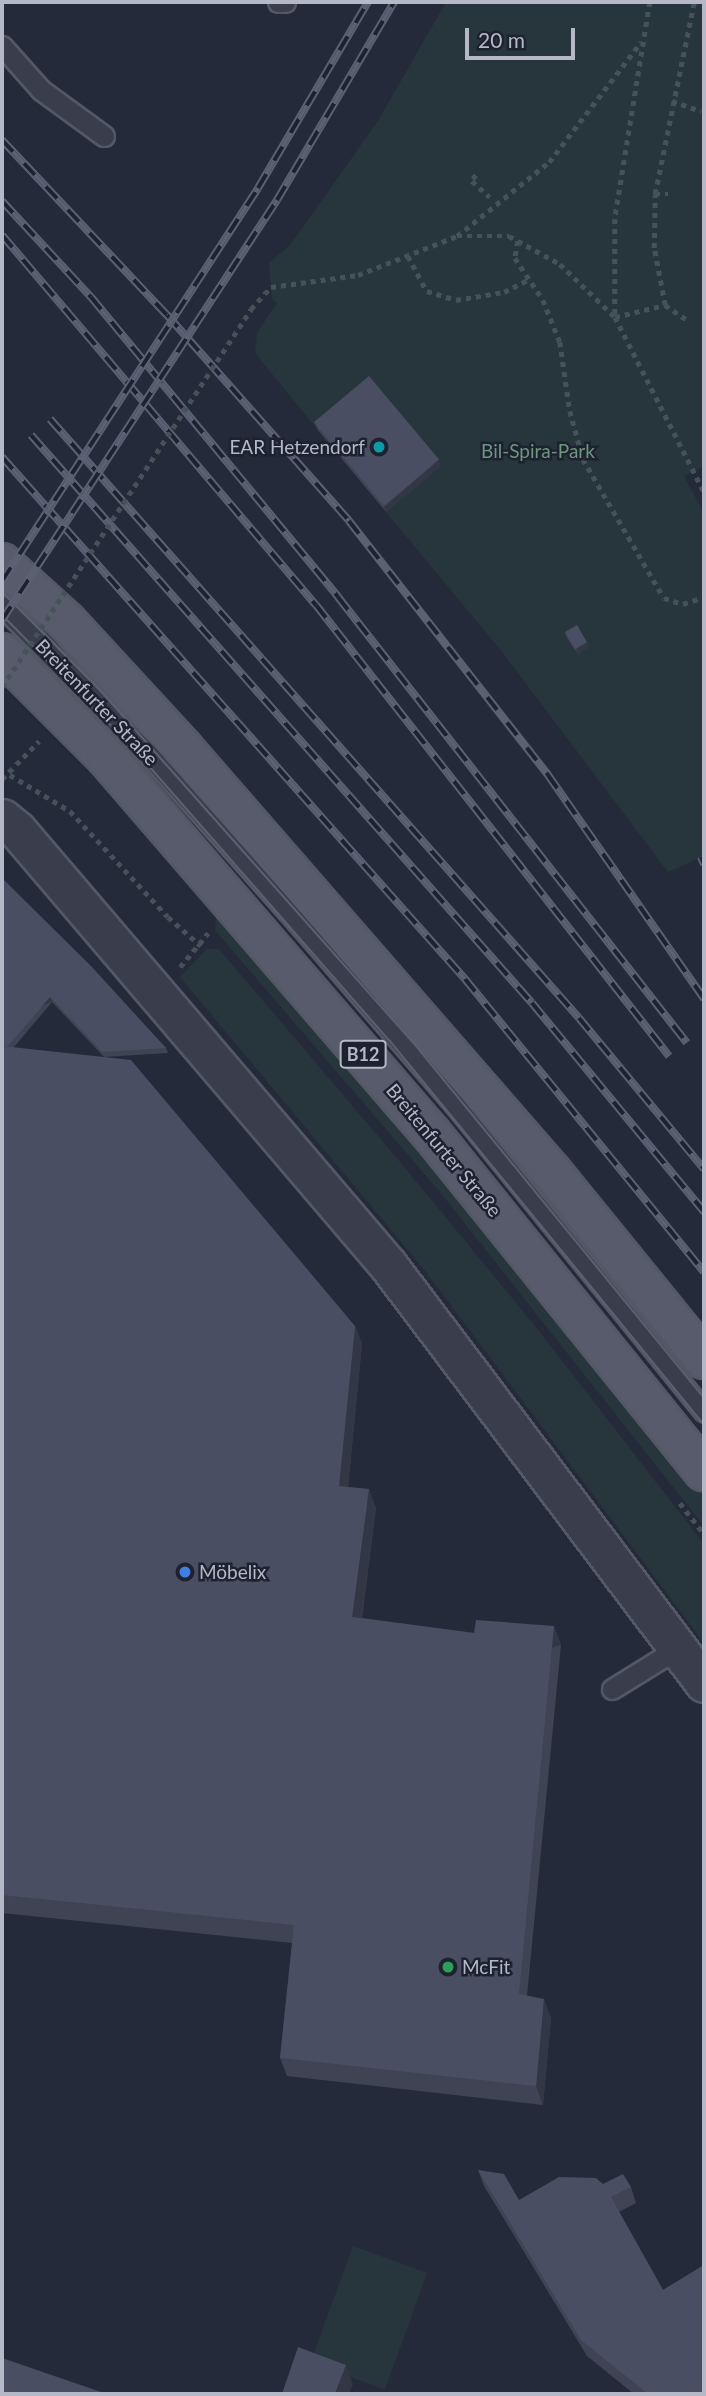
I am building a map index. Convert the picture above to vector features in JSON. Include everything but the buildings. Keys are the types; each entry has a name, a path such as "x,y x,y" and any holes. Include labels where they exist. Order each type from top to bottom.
{"main road":[{"name":"Breitenfurter Straße","path":"2,563 66,621 183,748 552,1172 704,1359"},
{"name":"Breitenfurter Straße","path":"2,653 106,757 430,1132 704,1471"}],"street":[{"path":"2,818 30,847 388,1265 704,1683"}],"lane":[{"path":"278,2 285,2"},
{"path":"2,46 41,90 104,136"},
{"name":"Breitenfurter Straße","path":"2,606 148,754 297,922 456,1105 704,1411"},
{"path":"612,1689 678,1648"}],"path":[{"path":"615,317 615,219 650,2"},
{"path":"686,319 665,305 654,248 655,194 694,2"},
{"path":"2,687 251,309 271,287 348,277 457,236 549,162 642,41"},
{"path":"672,101 701,111"},
{"path":"476,175 472,181 491,197"},
{"path":"655,194 668,194"},
{"path":"457,236 509,236 560,264 615,317 704,492"},
{"path":"518,241 515,258 529,279 561,342 570,411 583,459 664,598 683,604 704,597"},
{"path":"408,256 427,291 456,300 504,292 529,279"},
{"path":"615,317 665,305"},
{"path":"2,779 10,775 24,754"},
{"path":"10,775 70,811 168,917 201,946"}],"green space":[{"name":"Bil-Spira-Park","path":"446,2 704,2 704,466 684,476 704,514 704,856 668,872 503,653 386,512 441,465 317,429 255,353 257,333 277,303 272,299 269,263 290,245 378,121"},
{"path":"217,904 704,1482 704,1526 440,1192 215,930"},
{"path":"207,949 219,949 401,1163 535,1326 704,1544 704,1643 426,1272 180,977"},
{"path":"353,2246 427,2273 385,2390 311,2363"}],"tram line":[{"path":"2,592 99,689 420,1051 704,1398"},
{"path":"2,615 133,748 389,1040 704,1425"}],"railway":[{"path":"2,581 258,188 368,2"},
{"path":"2,620 277,200 394,2"},
{"path":"2,140 167,315 349,521 548,775 704,999"},
{"path":"2,201 91,297 338,597 687,1043"},
{"path":"2,235 316,605 669,1056"},
{"path":"50,419 579,1018 704,1169"},
{"path":"31,435 532,1003 704,1212"},
{"path":"2,457 465,979 704,1272"},
{"path":"701,857 704,864"}],"place":[{"name":"EAR Hetzendorf","path":"379,447"},
{"name":"Möbelix","path":"185,1572"},
{"name":"McFit","path":"448,1967"}]}
